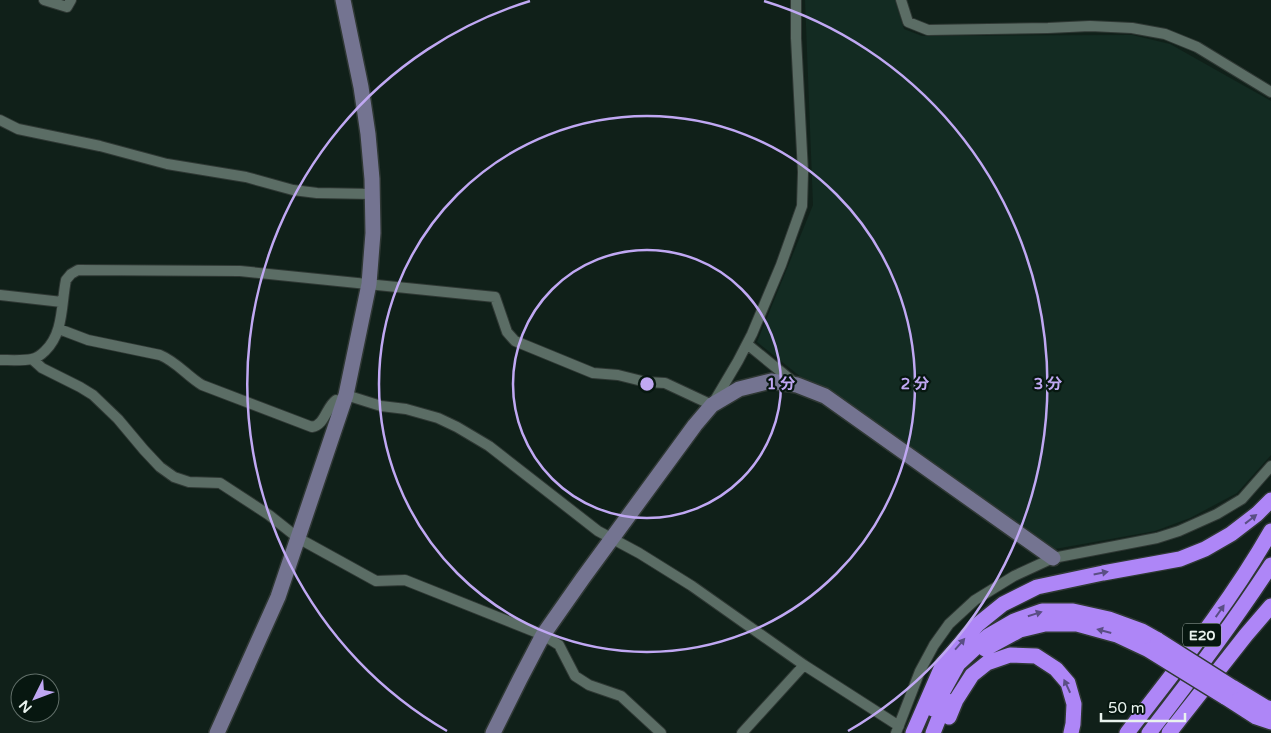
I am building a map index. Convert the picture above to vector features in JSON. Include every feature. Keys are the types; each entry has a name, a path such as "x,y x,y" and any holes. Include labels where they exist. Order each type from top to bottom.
{"highway":[{"path":"914,733 943,664 977,625 1003,604 1037,587 1188,556 1205,549 1231,534 1257,514 1271,500"},
{"name":"E20","path":"1127,733 1233,592 1271,531"},
{"name":"E20","path":"1150,733 1212,650 1271,565"},
{"path":"1169,733 1271,606"},
{"path":"922,733 958,664 988,636 1014,621 1042,611 1073,611 1109,619 1142,631 1153,645"},
{"path":"933,733 943,705 964,669 987,648 1020,630 1046,624 1077,624 1153,645 1228,692 1256,717 1271,722"},
{"path":"942,733 956,700 972,675 987,663 1010,655 1036,656 1056,669 1068,683 1074,704 1071,733"},
{"path":"1228,692 1271,709"}],"street":[{"path":"44,0 67,7 71,0"},
{"path":"217,733 278,597 345,399 368,284 373,233 368,134 343,0"},
{"path":"494,733 543,635 582,578 695,425 712,405 747,344 782,265 802,206 803,172 796,38 796,0"},
{"path":"901,0 908,22 928,30 1090,26 1132,28 1165,34 1197,47 1271,92"},
{"path":"0,120 18,129 100,146 166,164 246,177 293,190 317,193 372,194"},
{"path":"0,360 32,359 47,349 59,329 66,280 78,270 240,270 495,297 506,332 515,341 593,373 618,375 646,382 665,383 712,405"},
{"path":"0,295 62,302"},
{"path":"59,329 88,340 160,355 173,362 202,385 312,427 317,426 321,422 331,404 336,400 345,399 406,410 438,418 457,427 489,446 598,531 639,553 692,586 898,729 920,671 934,645 949,624 975,600 1014,576 1053,558 1157,538 1198,523 1242,499 1271,466"},
{"path":"747,344 797,385"},
{"path":"32,359 57,377 93,395 118,419 160,467 174,477 189,482 220,483 269,515 298,538 376,581 405,580 543,635 559,645 575,676 589,685 621,696 661,733"},
{"path":"712,405 739,389 771,381 797,385 825,396 1053,558"},
{"path":"742,733 804,665"}],"shaded area":[{"path":"805,0 895,0 904,29 922,36 1132,35 1170,44 1271,101 1271,455 1237,493 1190,518 1155,531 1055,549 829,389 801,377 757,342 813,205"}]}
